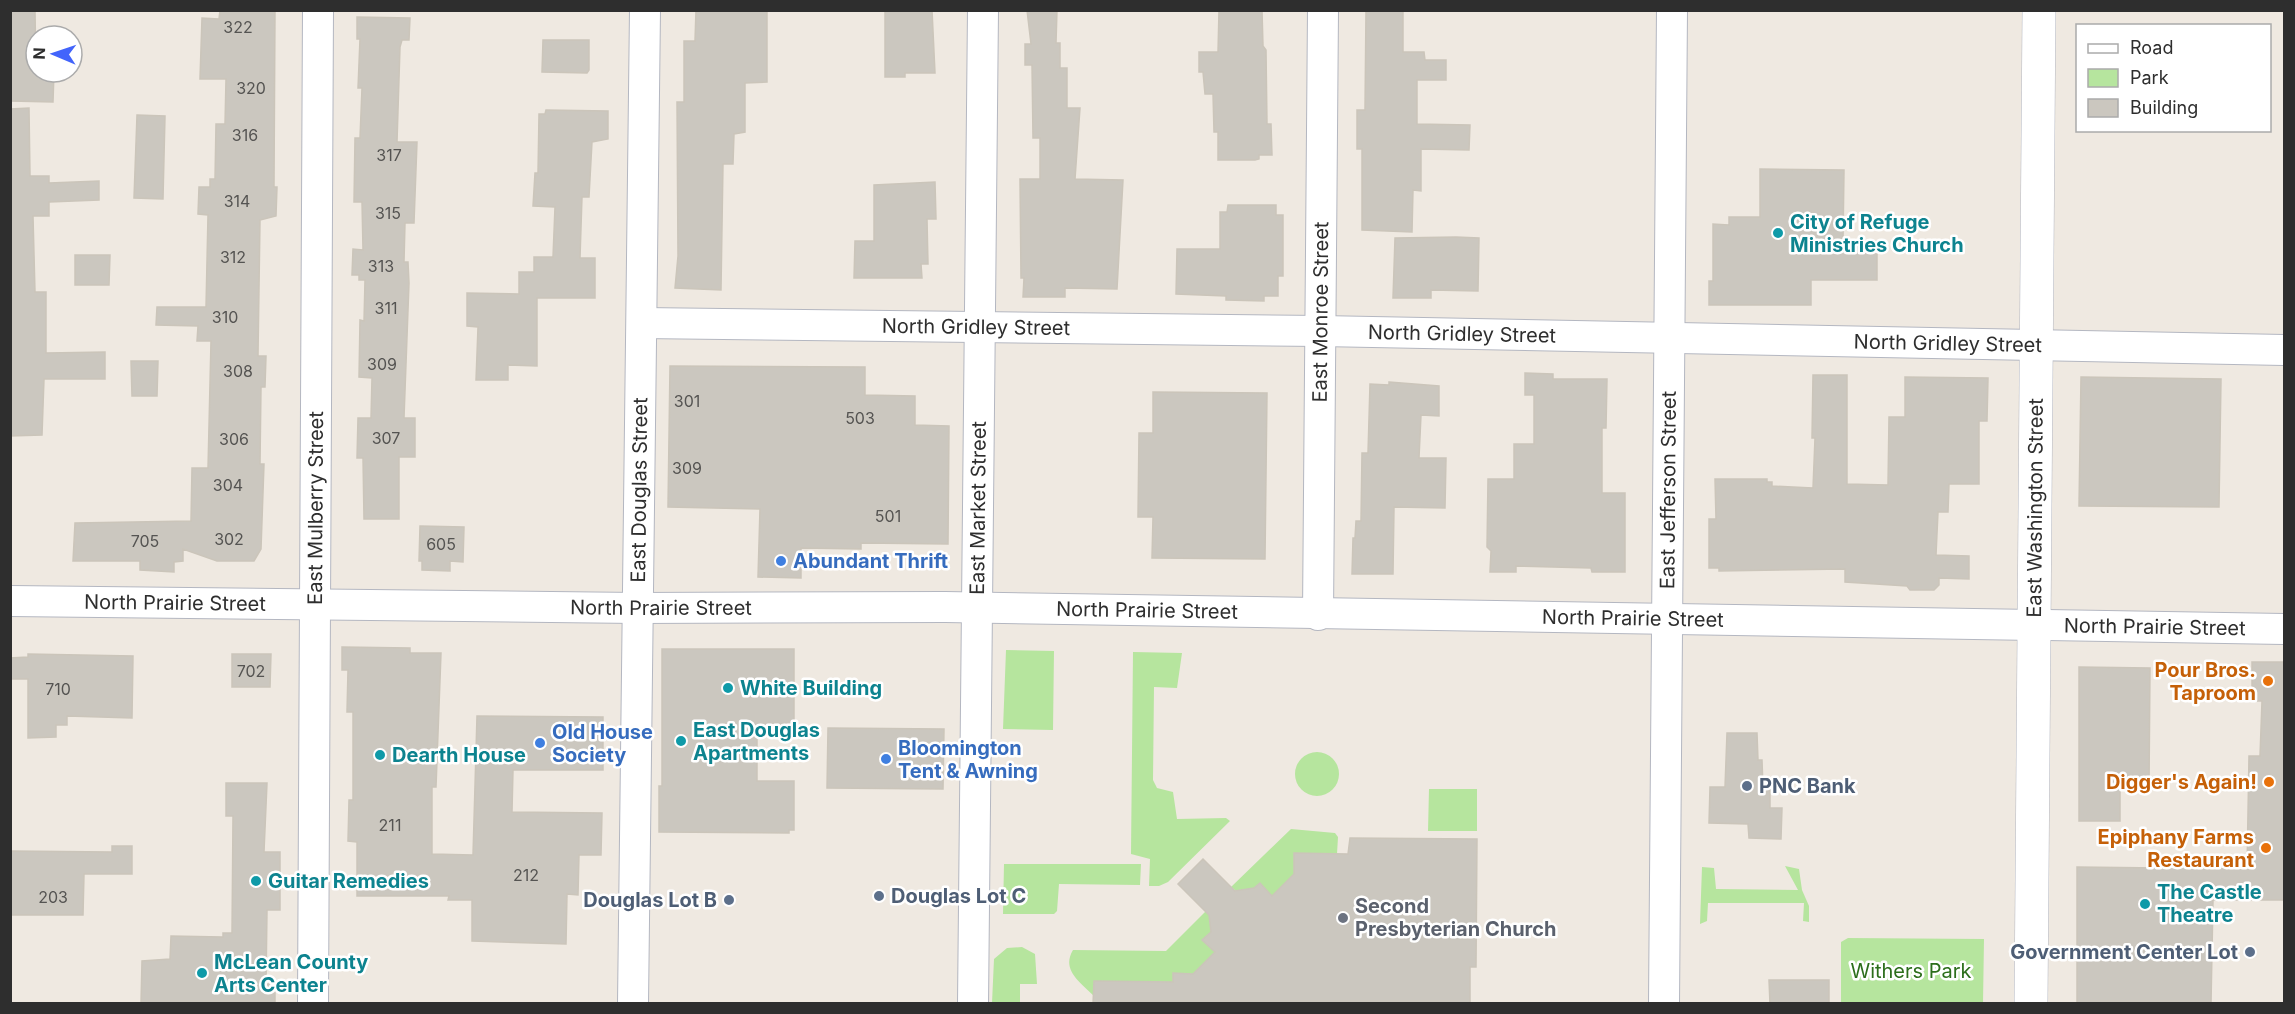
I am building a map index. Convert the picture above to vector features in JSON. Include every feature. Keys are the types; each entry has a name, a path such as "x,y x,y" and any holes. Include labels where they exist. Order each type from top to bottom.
{"main road":[{"name":"East Washington Street","path":"2031,1004 2039,10"}],"street":[{"name":"East Mulberry Street","path":"313,1004 318,10"},
{"name":"East Douglas Street","path":"633,1004 642,323 640,216 645,10"},
{"name":"East Market Street","path":"973,1004 982,10"},
{"name":"East Monroe Street","path":"1318,615 1323,10"},
{"name":"East Jefferson Street","path":"1664,1004 1672,10"},
{"name":"North Gridley Street","path":"642,323 1321,332 2284,350"},
{"name":"North Prairie Street","path":"10,601 637,608 832,606 2284,629"}],"green space":[{"path":"1006,650 1054,651 1053,730 1003,729"},
{"path":"1133,652 1182,653 1177,688 1154,687 1153,780 1157,788 1173,792 1177,819 1226,818 1230,821 1168,882 1159,886 1149,886 1150,859 1131,854"},
{"path":"1317,752 1332,759 1339,774 1332,789 1317,796 1302,789 1295,774 1302,759"},
{"path":"1429,789 1477,789 1477,831 1428,831"},
{"path":"1291,829 1335,833 1338,837 1337,854 1294,853 1294,874 1272,896 1260,883 1252,890 1236,891 1231,887"},
{"path":"1004,864 1141,864 1140,885 1059,884 1057,911 1054,914 1003,914"},
{"path":"1785,866 1799,869 1802,890 1809,906 1809,922 1803,921 1804,903 1708,903 1707,921 1700,924 1702,867 1714,868 1716,889 1798,890"},
{"path":"1206,911 1209,915 1211,932 1203,940 1215,952 1193,974 1174,974 1173,982 1095,981 1094,996 1078,981 1071,970 1069,964 1073,950 1166,951"},
{"name":"Withers Park","path":"1848,938 1984,939 1983,1003 1841,1003 1841,942"},
{"path":"1022,947 1035,954 1037,984 1020,984 1020,1003 992,1003 994,959 1007,948"}],"building":[{"path":"10,10 35,10 35,24 24,24 24,84 54,84 53,102 10,101"},
{"path":"220,10 275,10 274,187 277,187 276,216 260,220 258,356 266,356 265,387 261,387 260,464 264,464 261,549 254,561 217,561 183,549 183,561 174,562 174,572 140,570 140,561 73,561 75,523 191,521 192,468 208,468 211,341 197,341 198,326 156,325 157,307 206,307 208,215 198,214 199,187 210,187 210,179 215,179 216,124 225,124 226,79 200,79 202,18 219,19"},
{"path":"696,10 767,10 767,82 745,83 745,132 734,134 733,164 723,164 721,290 675,288 678,256 677,102 684,102 684,41 695,41"},
{"path":"885,10 932,10 935,73 905,73 905,77 885,77"},
{"path":"1027,10 1057,10 1056,43 1060,43 1060,68 1067,68 1067,108 1080,108 1075,179 1123,180 1117,289 1065,288 1065,297 1023,297 1020,179 1040,179 1040,138 1033,138 1032,65 1025,65 1025,44 1031,44"},
{"path":"1219,10 1262,10 1263,46 1266,50 1267,124 1271,124 1272,155 1259,155 1259,159 1255,160 1218,160 1218,132 1214,132 1213,94 1205,94 1203,72 1199,72 1199,52 1218,52"},
{"path":"1366,10 1403,10 1403,52 1424,52 1425,60 1446,60 1446,80 1417,80 1417,124 1470,125 1469,150 1421,149 1421,191 1413,190 1412,232 1362,230 1362,149 1357,149 1357,110 1365,110"},
{"path":"357,17 410,18 409,40 402,40 400,47 397,142 417,142 414,223 405,223 404,262 408,262 409,283 404,418 415,418 415,457 399,457 399,519 364,519 363,458 357,458 358,418 371,418 372,378 359,377 360,320 364,321 365,280 359,280 359,275 352,275 353,249 363,250 362,202 354,202 355,138 360,138 362,88 358,88 360,39 357,39"},
{"path":"543,40 589,40 589,70 587,73 542,72"},
{"path":"29,108 30,176 49,176 49,183 99,181 99,200 49,202 49,216 33,216 35,292 46,292 46,353 105,352 105,379 44,379 42,435 10,436 10,109"},
{"path":"546,110 608,111 608,139 592,142 589,197 582,197 580,258 595,258 595,298 537,298 537,366 508,365 508,380 476,380 478,327 467,326 467,293 519,294 519,272 534,272 534,257 553,257 555,207 533,206 535,173 538,173 539,114 545,114"},
{"path":"137,115 165,116 163,199 134,198"},
{"name":"City of Refuge Ministries Church","path":"1760,169 1844,170 1843,241 1877,241 1877,280 1811,280 1811,305 1709,305 1709,281 1713,281 1713,224 1729,225 1729,217 1760,217"},
{"path":"935,182 936,219 927,219 928,264 921,264 922,278 854,278 855,241 874,241 874,185"},
{"path":"1228,205 1276,205 1276,215 1283,215 1283,276 1278,276 1278,296 1264,296 1264,301 1226,300 1226,296 1176,294 1177,249 1220,249 1220,212 1227,212"},
{"path":"1395,238 1479,238 1478,291 1431,290 1431,298 1393,298"},
{"path":"75,255 110,255 109,285 75,285"},
{"path":"131,361 158,361 157,396 132,396"},
{"path":"670,366 865,367 865,395 915,396 915,425 949,426 948,544 861,543 861,549 801,548 801,578 758,577 760,509 668,507"},
{"path":"1525,373 1553,374 1553,379 1607,379 1606,428 1602,428 1602,493 1625,493 1625,572 1592,572 1591,568 1516,566 1516,572 1490,572 1491,551 1487,547 1488,479 1514,479 1514,444 1534,444 1534,395 1525,395"},
{"path":"1813,375 1847,375 1847,484 1888,485 1889,417 1905,417 1905,377 1988,378 1987,421 1979,421 1979,484 1949,484 1948,512 1938,512 1936,555 1969,556 1969,579 1939,578 1939,585 1934,590 1910,590 1907,586 1845,582 1845,569 1719,571 1719,568 1709,568 1709,519 1716,519 1715,479 1767,479 1767,482 1772,482 1772,486 1813,488 1815,438 1812,438"},
{"path":"2081,377 2221,379 2219,507 2079,506"},
{"path":"1389,382 1439,386 1439,416 1421,415 1419,458 1446,458 1445,508 1394,507 1393,574 1352,574 1353,538 1355,538 1356,521 1361,521 1362,453 1368,453 1370,384 1389,385"},
{"path":"1153,392 1267,393 1265,559 1152,558 1153,517 1138,517 1139,433 1153,433"},
{"path":"420,526 464,527 463,562 450,561 450,571 422,570 422,561 419,561"},
{"path":"342,647 410,648 410,653 441,653 436,787 432,787 432,854 473,855 477,716 603,717 603,770 513,770 512,812 602,813 601,855 579,855 578,895 567,894 566,944 472,941 472,900 448,900 449,896 357,896 357,842 348,841 349,800 353,800 353,712 347,712 348,670 342,670"},
{"name":"East Douglas Apartments","path":"662,649 794,649 794,727 757,727 757,781 794,781 794,830 789,830 789,833 659,832 659,786 662,786"},
{"path":"28,654 133,656 132,718 67,716 67,725 56,725 56,737 28,738 28,679 10,679 10,658 28,657"},
{"path":"232,654 271,654 270,687 232,687"},
{"path":"2252,662 2284,662 2284,900 2213,900 2211,1004 2077,1004 2077,867 2247,869 2249,756 2260,756 2262,701 2252,701"},
{"path":"2079,667 2150,668 2149,789 2120,788 2120,821 2079,821"},
{"name":"Bloomington Tent & Awning","path":"828,728 944,729 943,789 827,788"},
{"name":"PNC Bank","path":"1727,733 1757,733 1758,760 1762,760 1763,788 1770,788 1770,808 1782,808 1781,839 1749,838 1748,824 1709,823 1710,787 1725,787"},
{"path":"226,783 267,783 264,852 280,852 280,910 267,910 266,984 275,984 275,1004 141,1004 142,961 170,959 171,936 223,937 223,933 232,933 233,816 226,816"},
{"name":"Second Presbyterian Church","path":"1350,838 1477,839 1476,967 1470,967 1470,1004 1093,1004 1094,981 1173,982 1173,973 1193,974 1215,952 1202,940 1211,932 1209,915 1178,884 1203,859 1235,891 1254,888 1260,883 1272,896 1294,874 1294,853 1348,854"},
{"path":"112,846 132,846 132,874 84,874 83,915 10,915 10,851 112,852"},
{"path":"1769,980 1829,980 1829,1004 1770,1004"}],"place":[{"name":"City of Refuge Ministries Church","path":"1778,233"},
{"name":"Abundant Thrift","path":"781,561"},
{"name":"Pour Bros. Taproom","path":"2268,681"},
{"name":"White Building","path":"728,688"},
{"name":"East Douglas Apartments","path":"681,741"},
{"name":"Old House Society","path":"540,743"},
{"name":"Dearth House","path":"380,755"},
{"name":"Bloomington Tent & Awning","path":"886,759"},
{"name":"Digger's Again!","path":"2269,782"},
{"name":"PNC Bank","path":"1747,786"},
{"name":"Epiphany Farms Restaurant","path":"2266,848"},
{"name":"Guitar Remedies","path":"256,881"},
{"name":"Douglas Lot C","path":"879,896"},
{"name":"Douglas Lot B","path":"729,900"},
{"name":"The Castle Theatre","path":"2145,904"},
{"name":"Second Presbyterian Church","path":"1343,918"},
{"name":"Government Center Lot","path":"2250,952"},
{"name":"McLean County Arts Center","path":"202,973"}]}
